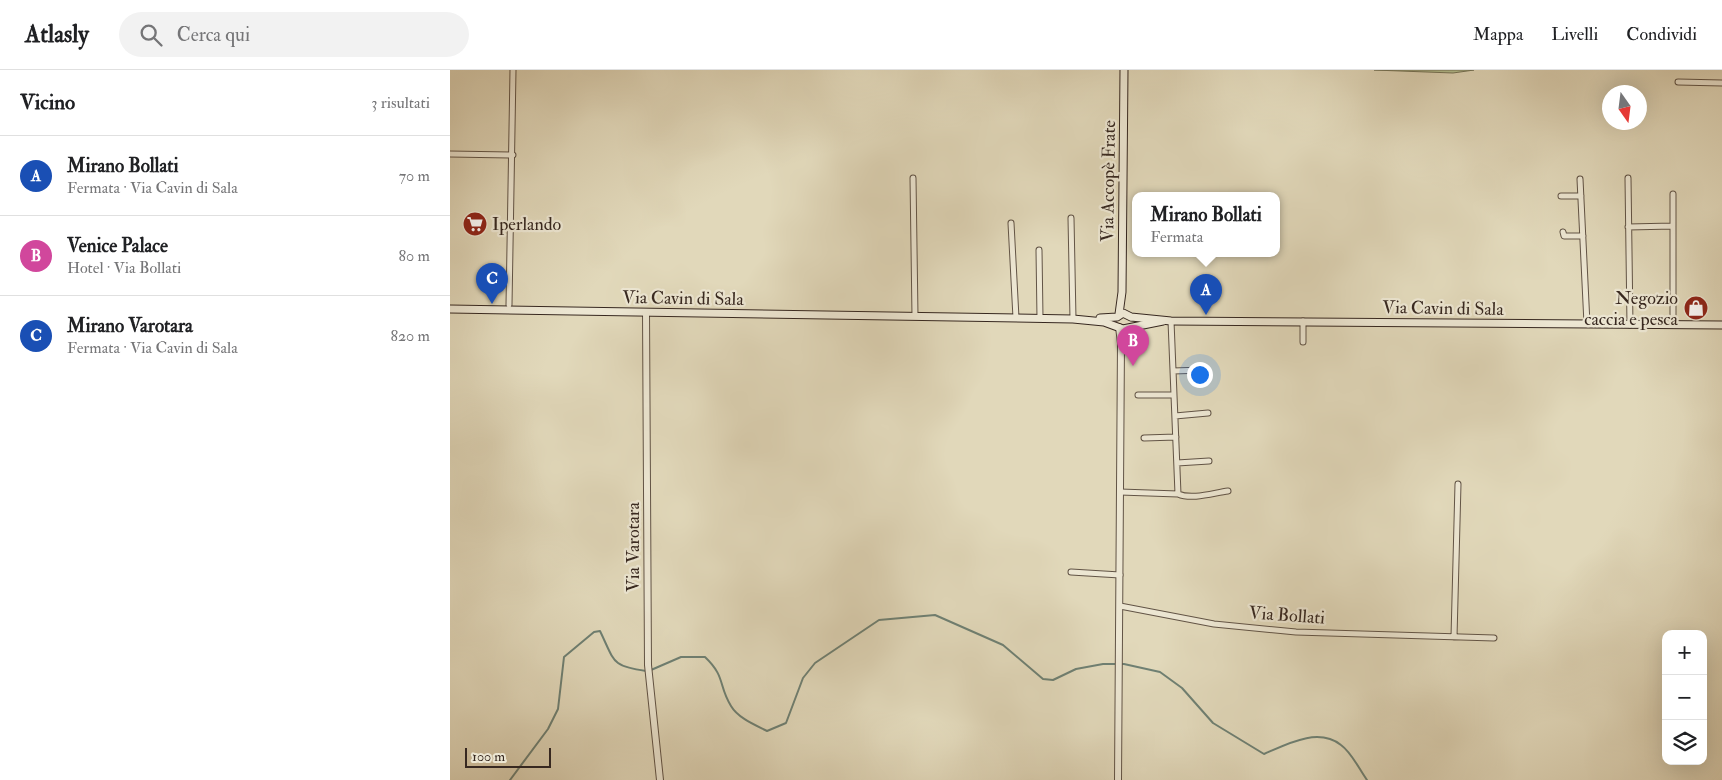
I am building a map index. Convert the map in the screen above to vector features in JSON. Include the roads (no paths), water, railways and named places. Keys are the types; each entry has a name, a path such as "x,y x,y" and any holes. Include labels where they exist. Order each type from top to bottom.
{"main road":[{"name":"Via Accopè Frate","path":"1118,326 1122,292 1124,70"},
{"name":"Via Accopè Frate","path":"1122,292 1129,315"},
{"name":"Via Cavin di Sala","path":"450,309 1040,318 1092,320 1118,326 1167,321 1722,325"},
{"name":"Via Cavin di Sala","path":"1092,320 1129,315 1167,321"},
{"path":"1129,315 1129,326"}],"street":[{"path":"509,305 511,279 508,274 511,267 513,70"},
{"path":"1678,82 1722,84"},
{"path":"450,154 513,155"},
{"path":"913,178 915,316"},
{"path":"1628,178 1630,324"},
{"path":"1580,179 1587,324"},
{"path":"1673,194 1673,325"},
{"path":"1561,196 1581,196"},
{"path":"1071,218 1073,319"},
{"path":"1011,223 1016,318"},
{"path":"1628,227 1673,226"},
{"path":"1564,232 1564,236 1583,236"},
{"path":"1039,250 1040,318"},
{"name":"Via Varotara","path":"646,312 648,665 660,780"},
{"path":"1167,321 1173,372 1178,494"},
{"path":"1303,321 1303,342"},
{"path":"1118,326 1121,343 1118,780"},
{"path":"1121,343 1129,326"},
{"path":"1173,372 1203,370"},
{"path":"1138,395 1174,395"},
{"path":"1175,416 1208,413"},
{"path":"1144,438 1176,437"},
{"path":"1177,463 1209,461"},
{"path":"1454,637 1458,484"},
{"path":"1120,492 1193,496 1228,491"},
{"path":"1071,572 1120,575"},
{"name":"Via Bollati","path":"1120,606 1214,624 1269,629 1494,638"}],"waterway":[{"path":"651,670 681,657 705,657 716,670 727,699 734,710 747,721 767,731 786,723 803,678 815,663 879,620 935,615 1003,645 1043,679 1053,680 1076,669 1103,664 1124,664 1160,672 1182,688 1213,723 1264,754 1302,739 1322,737 1332,740 1349,752 1367,780"},
{"path":"510,780 548,729 558,709 564,657 594,632 600,631 616,661 626,667 646,671"}],"place":[{"name":"Iperlando","path":"475,224"},
{"name":"Mirano Varotara","path":"492,304"},
{"name":"Negozio caccia e pesca","path":"1696,308"},
{"name":"Mirano Bollati","path":"1206,315"},
{"name":"Venice Palace","path":"1133,366"}]}
